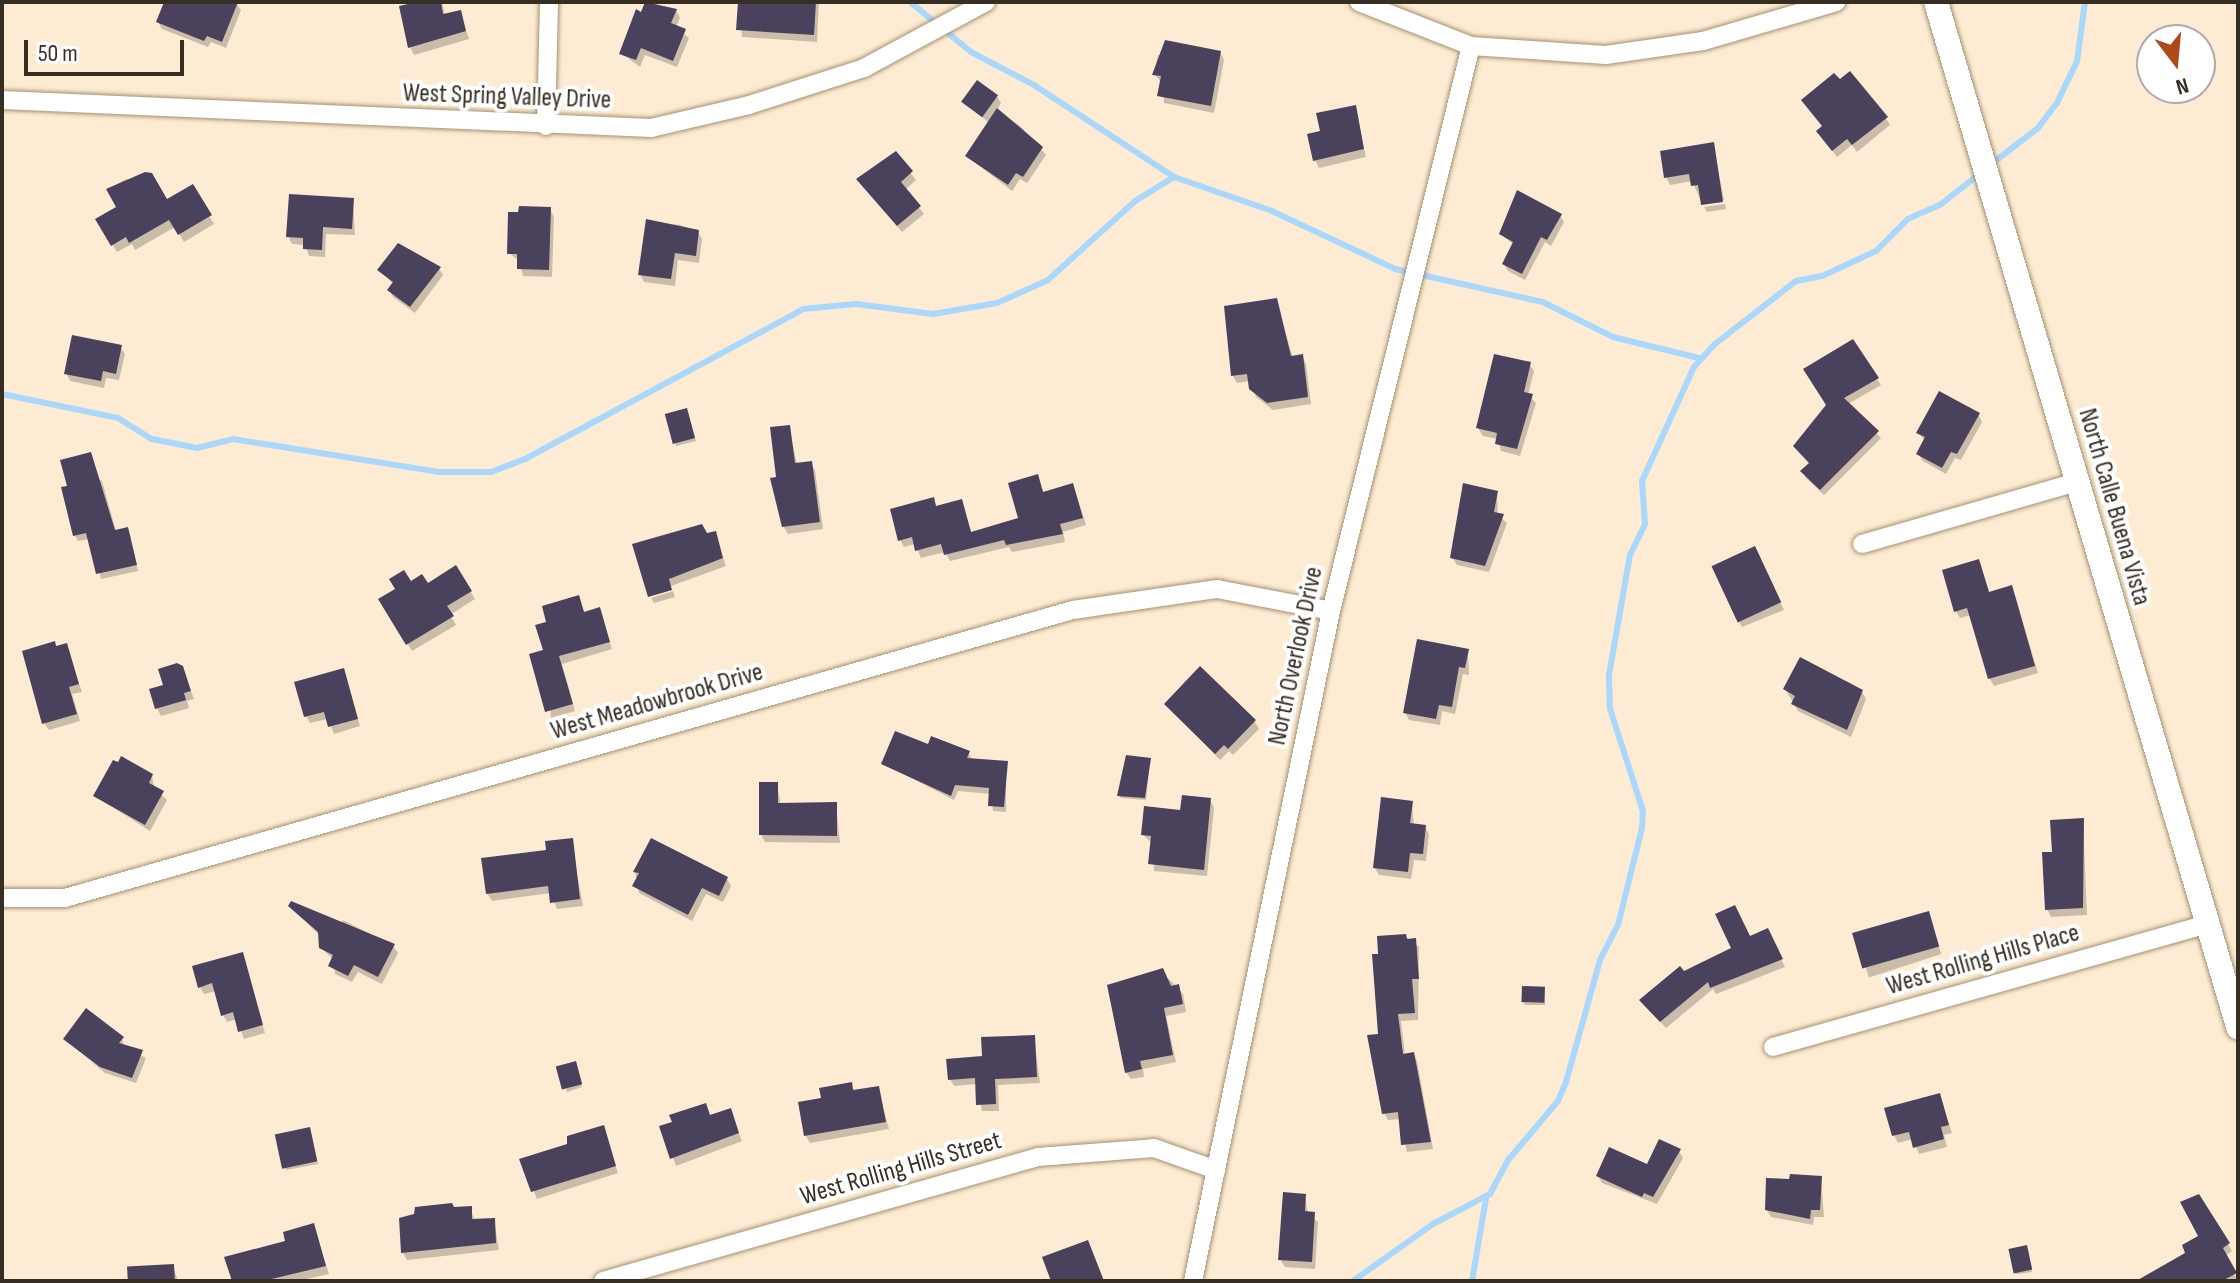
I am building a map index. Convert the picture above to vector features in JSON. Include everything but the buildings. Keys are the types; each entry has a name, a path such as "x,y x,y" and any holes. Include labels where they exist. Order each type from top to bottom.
{"street":[{"path":"546,126 549,2"},
{"name":"West Spring Valley Drive","path":"2,100 546,126 651,128 749,105 864,68 986,2"},
{"path":"1359,2 1471,46 1542,55 1654,50 1836,2"},
{"name":"North Calle Buena Vista","path":"1936,2 2238,1027"},
{"name":"North Overlook Drive","path":"1193,1281 1331,611 1471,46"},
{"path":"1862,544 2077,482"},
{"name":"West Meadowbrook Drive","path":"2,898 65,898 1073,610 1217,589 1331,611"},
{"name":"West Rolling Hills Place","path":"1773,1047 2207,924"},
{"name":"West Rolling Hills Street","path":"603,1281 1038,1157 1154,1148 1216,1170"}],"waterway":[{"path":"910,2 971,52 1034,85 1174,177 1272,211 1395,269 1543,302 1613,337 1699,358"},
{"path":"1990,165 2038,128 2057,103 2077,61 2085,2"},
{"path":"1353,1281 1433,1224 1490,1194 1509,1159 1558,1101 1566,1082 1600,960 1618,925 1642,828 1643,811 1610,709 1609,675 1630,555 1645,524 1642,481 1694,367 1715,344 1796,281 1822,276 1876,251 1908,219 1940,205 1982,172"},
{"path":"2,394 118,418 152,439 197,448 233,439 438,472 491,472 525,459 803,309 856,304 933,314 997,303 1048,280 1135,201 1174,177"},
{"path":"1472,1281 1486,1198"}]}
